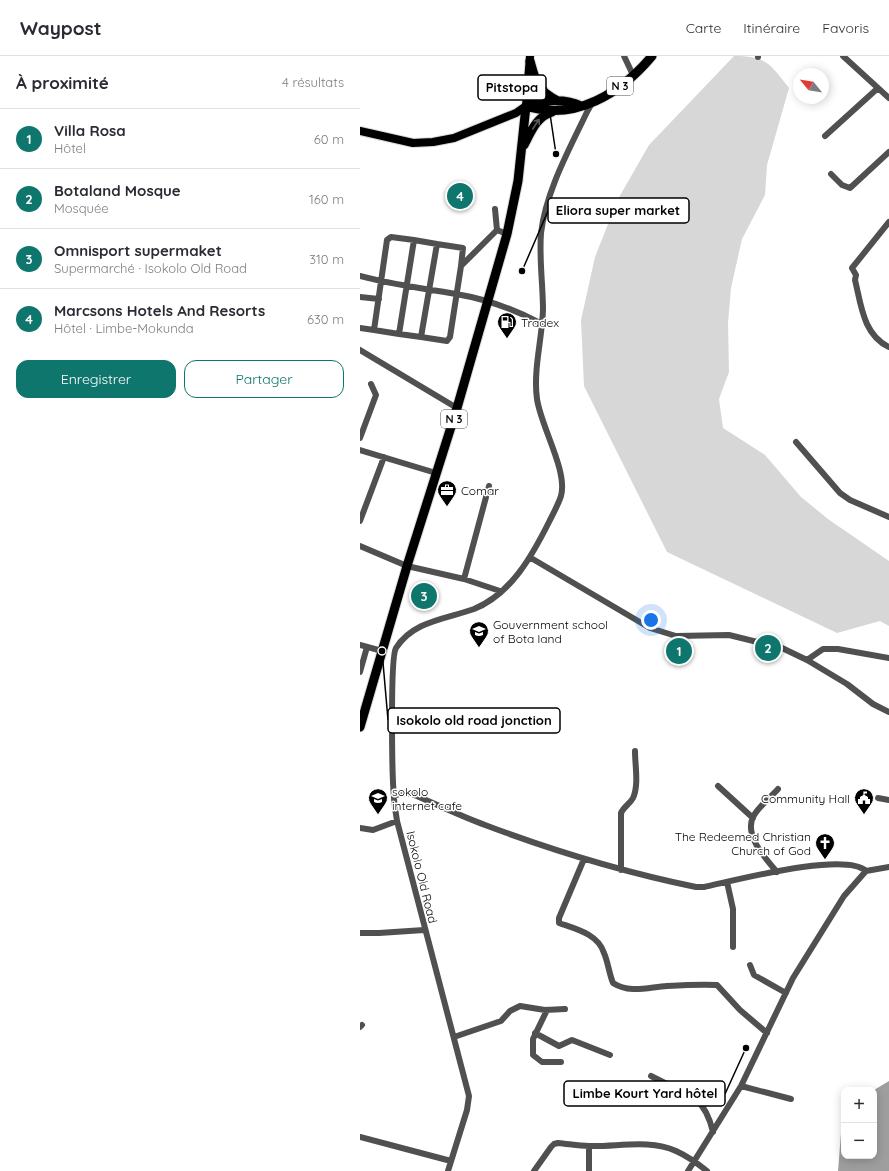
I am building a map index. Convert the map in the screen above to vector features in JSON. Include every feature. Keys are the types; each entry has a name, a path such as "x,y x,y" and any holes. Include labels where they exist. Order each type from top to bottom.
{"highway":[{"name":"N 3","path":"360,726 407,566 457,408 507,234 518,181 526,106 538,110 559,106 575,109 592,103 604,98 633,75 652,56"},
{"path":"522,148 543,115 559,106 545,94 539,86 530,58"}],"main road":[{"path":"360,131 406,142 433,142 454,138 516,113 526,106 530,58"}],"street":[{"path":"624,56 633,75"},
{"path":"843,56 889,98"},
{"path":"825,136 878,88"},
{"path":"360,645 394,650 408,633 418,626 475,608 500,591 531,558 560,497 563,485 540,415 537,398 536,381 543,310 540,253 541,232 546,207 559,174 592,103"},
{"path":"831,174 842,185 850,188 889,152"},
{"path":"495,209 497,230"},
{"path":"889,222 852,268 856,275 855,280 866,323 880,341 889,347"},
{"path":"497,230 507,234"},
{"path":"461,266 497,230"},
{"path":"360,328 447,341 450,337 463,248 414,240 388,238 374,330"},
{"path":"399,334 414,240"},
{"path":"421,337 437,244"},
{"path":"360,276 406,287 456,294 487,301 514,310 542,324"},
{"path":"360,296 379,299"},
{"path":"360,350 457,408"},
{"path":"360,438 376,395 371,384"},
{"path":"796,442 840,493 850,500 889,517"},
{"path":"360,450 436,473"},
{"path":"360,521 384,457"},
{"path":"464,580 489,486"},
{"path":"360,546 407,566 464,580 500,591"},
{"path":"531,558 650,628 676,636 722,634 743,637 782,648 807,660 847,684 873,704 889,712"},
{"path":"360,672 367,647"},
{"path":"807,660 823,649 838,649 889,658"},
{"name":"Isokolo Old Road","path":"394,650 394,796 397,821 424,930 469,1096 467,1110 448,1171"},
{"path":"621,870 621,813 624,807 632,799 636,789 635,751"},
{"path":"718,786 752,818"},
{"path":"777,872 757,847 752,826 752,818 778,789"},
{"path":"394,796 412,794 484,825 584,859 621,870 696,887 704,888 777,872 819,865 854,866 863,868 866,871"},
{"path":"878,798 889,800"},
{"path":"360,828 373,830 397,821"},
{"path":"584,859 559,918 559,923 592,936 599,942 605,954 613,982 624,988 650,989 693,984 717,985 740,1010 767,1033"},
{"path":"688,1171 741,1086 786,993 805,958 844,896 866,871 889,866"},
{"path":"728,882 732,909 733,947"},
{"path":"360,933 424,930"},
{"path":"750,965 754,975 786,993"},
{"path":"454,1037 501,1021 510,1011 520,1006 547,1010 565,1009"},
{"path":"547,1010 535,1033 533,1040 533,1055 536,1059 542,1062 561,1062"},
{"path":"535,1033 559,1046 572,1040 610,1055"},
{"path":"651,1076 695,1098 710,1119 713,1132"},
{"path":"741,1086 791,1099"},
{"path":"360,1137 451,1161"},
{"path":"534,1171 554,1144 589,1146 654,1145 676,1150 707,1171"},
{"path":"589,1146 589,1171"}],"shaded area":[{"path":"734,56 745,56 767,63 789,88 767,165 765,195 742,239 731,288 728,323 729,372 719,399 723,428 765,455 801,497 828,519 889,561 889,626 880,621 837,633 667,552 584,386 581,320 595,257 618,199 649,145"},
{"path":"889,1081 889,1171 838,1171 841,1134 841,1159 877,1159 877,1088"}],"place":[{"name":"Pitstopa","path":"556,154"},
{"name":"Marcsons Hotels And Resorts","path":"460,196"},
{"name":"Eliora super market","path":"522,271"},
{"name":"Tradex","path":"507,339"},
{"name":"Comar","path":"447,507"},
{"name":"Omnisport supermaket","path":"424,596"},
{"name":"Gouvernment school of Bota land","path":"479,648"},
{"name":"Botaland Mosque","path":"768,648"},
{"name":"Isokolo old road jonction","path":"382,651"},
{"name":"Villa Rosa","path":"679,651"},
{"name":"sokolo internet cafe","path":"378,815"},
{"name":"Community Hall","path":"864,815"},
{"name":"The Redeemed Christian Church of God","path":"825,860"},
{"name":"Limbe Kourt Yard hôtel","path":"746,1048"}]}
